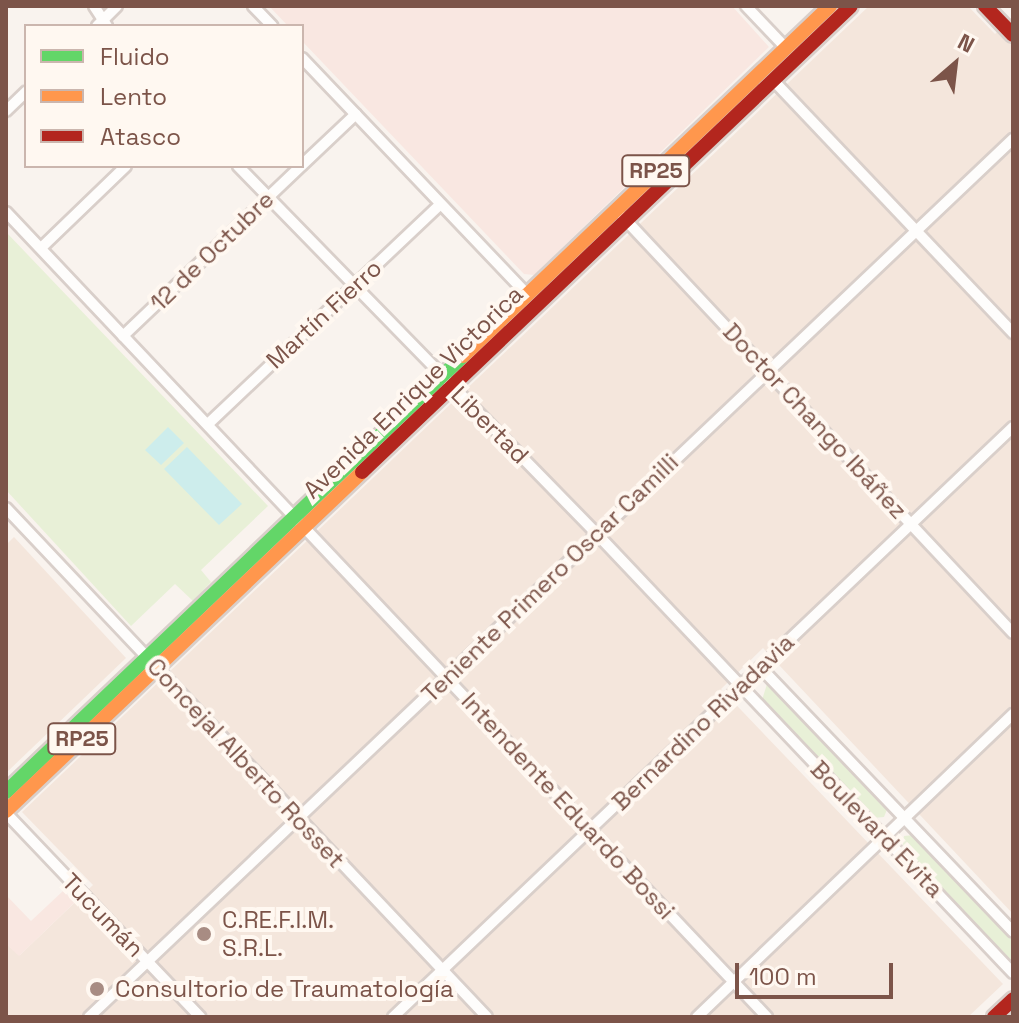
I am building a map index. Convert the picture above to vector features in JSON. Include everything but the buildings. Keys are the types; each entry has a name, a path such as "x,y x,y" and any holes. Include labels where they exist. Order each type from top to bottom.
{"main road":[{"name":"Avenida Enrique Victorica","path":"6,812 153,663 447,383 830,6"},
{"name":"Avenida Enrique Victorica","path":"447,383 528,295 773,80 851,6"},
{"path":"985,6 1013,35"},
{"name":"Avenida Enrique Victorica","path":"6,792 153,663"},
{"path":"994,1017 1013,999"}],"street":[{"path":"94,6 103,24 117,6"},
{"path":"253,6 270,24"},
{"path":"746,6 786,48"},
{"path":"304,60 528,295"},
{"path":"773,80 1013,333"},
{"path":"6,111 24,94"},
{"name":"12 de Octubre","path":"304,164 356,114"},
{"name":"Teniente Primero Oscar Camilli","path":"89,1017 1013,139"},
{"path":"41,248 124,168"},
{"name":"Libertad","path":"240,168 741,686"},
{"name":"12 de Octubre","path":"123,336 300,168"},
{"name":"Martín Fierro","path":"208,424 441,204"},
{"name":"Intendente Eduardo Bossi","path":"6,212 767,1017"},
{"name":"Doctor Chango Ibáñez","path":"620,215 1013,633"},
{"name":"Bernardino Rivadavia","path":"393,1017 1013,427"},
{"name":"Concejal Alberto Rosset","path":"6,508 10,520 153,663 487,1017"},
{"name":"Boulevard Evita","path":"760,667 1013,932"},
{"name":"Boulevard Evita","path":"741,686 1013,973"},
{"path":"697,1017 1013,714"},
{"name":"Tucumán","path":"6,812 200,1017"}],"shaded area":[{"path":"269,6 732,6 769,47 534,275 524,274 304,43 304,24 286,24"},
{"path":"869,6 968,6 995,34 1013,16 1013,914 763,648 721,689 1003,984 968,1017 6,1017 6,944 20,955 93,885 22,812"},
{"path":"14,537 126,658 6,773 6,545"},
{"path":"63,891 75,902 19,956 6,944 6,895 31,921"}],"green space":[{"path":"6,232 268,506 201,570 211,582 193,601 175,584 131,626 6,490"},
{"path":"767,684 888,807 884,817 873,818 762,700"},
{"path":"914,835 1013,939 1013,967 902,850 904,836"}],"water":[{"path":"168,427 184,443 161,465 145,450"},
{"path":"187,447 242,504 219,525 164,469"}],"traffic: fast":[{"path":"6,792 463,356"}],"traffic: slow":[{"path":"463,356 830,6"},
{"path":"6,811 362,472"}],"traffic: jam":[{"path":"362,472 851,6"},
{"path":"985,6 1013,35"},
{"path":"994,1017 1013,999"}],"place":[{"name":"C.RE.F.I.M. S.R.L.","path":"204,934"},
{"name":"Consultorio de Traumatología","path":"97,989"}]}
